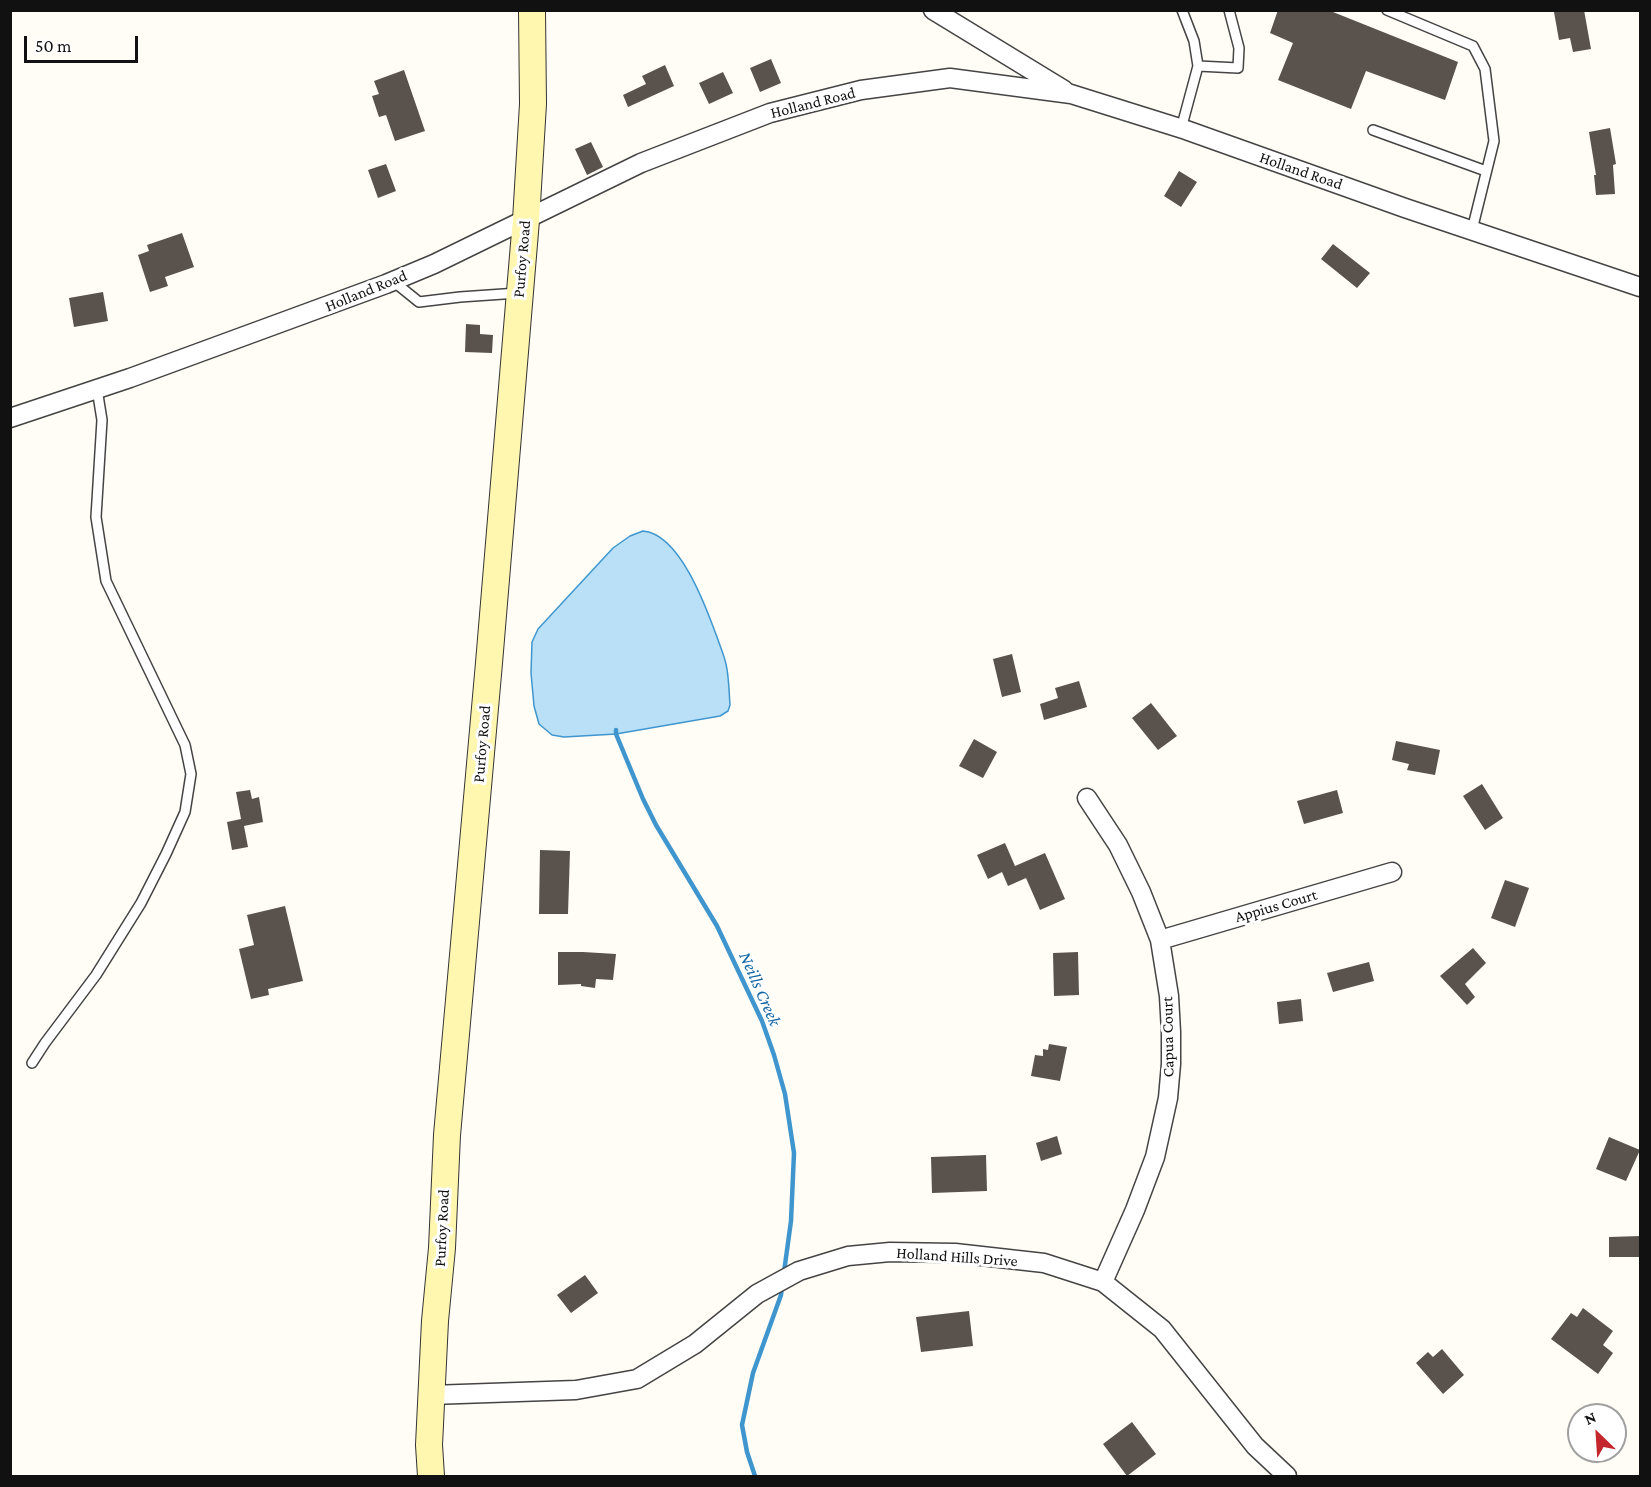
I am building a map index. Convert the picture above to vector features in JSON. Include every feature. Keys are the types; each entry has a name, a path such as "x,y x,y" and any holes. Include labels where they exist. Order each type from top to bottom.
{"street":[{"name":"Purfoy Road","path":"431,1476 429,1445 431,1395 442,1248 448,1123 526,220 533,105 532,10"},
{"path":"933,10 1071,94"},
{"name":"Holland Road","path":"10,418 97,389 393,281 434,264 641,163 770,112 861,90 950,78 1071,94 1180,129 1641,287"},
{"name":"Capua Court","path":"1088,798 1118,845 1141,892 1160,940 1169,996 1171,1064 1168,1098 1155,1157 1136,1210 1103,1282"},
{"name":"Appius Court","path":"1160,940 1392,872"},
{"name":"Holland Hills Drive","path":"431,1395 576,1390 637,1378 695,1344 757,1294 799,1270 848,1256 890,1252 955,1253 1044,1263 1103,1282 1162,1329 1255,1446 1287,1476"}],"lane":[{"path":"1180,129 1198,66 1194,41 1182,10"},
{"path":"1198,66 1238,68 1239,48 1229,10"},
{"path":"1387,10 1473,46 1485,69 1494,141 1472,230"},
{"path":"1373,130 1486,171"},
{"path":"393,281 419,302 520,293"},
{"path":"32,1063 96,975 141,903 185,812 191,774 185,745 106,581 96,518 102,420 97,389"}],"water":[{"path":"643,531 656,535 669,545 680,558 699,591 726,664 730,705 728,711 720,716 616,734 564,737 552,735 539,724 534,706 531,673 532,642 538,629 613,548 630,536"}],"building":[{"path":"1278,10 1328,10 1458,62 1445,100 1366,71 1351,109 1278,80 1293,43 1270,33"},
{"path":"1584,10 1591,49 1573,52 1570,38 1559,40 1554,12"},
{"path":"771,59 781,83 760,92 750,68"},
{"path":"665,65 674,86 628,107 623,95 646,84 642,76"},
{"path":"404,70 425,131 395,141 386,115 379,117 372,96 379,94 374,81"},
{"path":"723,72 733,93 709,104 699,83"},
{"path":"1610,128 1616,164 1613,165 1615,194 1596,195 1594,175 1596,175 1589,132"},
{"path":"591,142 603,167 587,175 575,149"},
{"path":"386,164 396,191 378,198 368,170"},
{"path":"1179,171 1197,182 1181,207 1164,196"},
{"path":"182,233 194,267 165,277 168,286 150,292 138,255 149,251 147,245"},
{"path":"1333,244 1370,273 1357,288 1321,259"},
{"path":"103,292 108,321 74,327 69,298"},
{"path":"466,324 480,325 480,334 493,335 492,353 465,352"},
{"path":"1012,654 1021,692 1002,697 993,659"},
{"path":"1079,681 1087,707 1044,720 1040,704 1058,698 1055,688"},
{"path":"1151,703 1177,736 1158,750 1132,718"},
{"path":"974,739 997,752 983,778 959,766"},
{"path":"1396,741 1440,750 1435,775 1407,770 1409,764 1392,760"},
{"path":"1482,784 1503,818 1485,830 1463,796"},
{"path":"250,790 252,799 259,797 263,822 244,826 248,847 232,850 227,822 241,819 236,792"},
{"path":"1337,790 1343,813 1304,824 1297,801"},
{"path":"1005,843 1015,866 1045,853 1065,899 1040,910 1026,878 1008,886 1002,872 988,879 977,855"},
{"path":"540,850 570,851 568,914 539,914"},
{"path":"1505,880 1529,888 1515,927 1491,918"},
{"path":"285,906 303,981 268,989 269,995 251,999 239,949 254,945 247,915"},
{"path":"1473,948 1486,963 1465,984 1475,997 1467,1005 1440,976"},
{"path":"558,952 616,954 613,980 596,979 595,988 581,986 581,984 558,985"},
{"path":"1078,952 1079,995 1054,996 1053,953"},
{"path":"1369,962 1374,981 1333,992 1327,973"},
{"path":"1301,999 1303,1021 1279,1024 1277,1002"},
{"path":"1049,1044 1067,1047 1060,1081 1031,1076 1035,1055 1043,1056 1043,1049 1048,1050"},
{"path":"1057,1136 1062,1154 1041,1161 1036,1143"},
{"path":"1609,1137 1640,1150 1626,1181 1596,1169"},
{"path":"986,1155 987,1191 932,1193 931,1157"},
{"path":"1641,1236 1641,1257 1609,1257 1609,1237"},
{"path":"585,1275 598,1293 571,1313 557,1295"},
{"path":"1583,1308 1613,1331 1603,1345 1613,1353 1598,1374 1551,1339 1571,1313 1577,1317"},
{"path":"969,1311 973,1346 921,1352 916,1317"},
{"path":"1442,1349 1464,1375 1443,1394 1416,1363 1428,1352 1433,1357"},
{"path":"1132,1422 1156,1454 1127,1476 1103,1444"}],"waterway":[{"name":"Neills Creek","path":"616,730 643,799 656,825 717,926 762,1021 774,1055 785,1094 794,1153 791,1221 784,1272"},
{"name":"Neills Creek","path":"755,1476 747,1452 742,1425 753,1373 781,1295 782,1286"}]}
